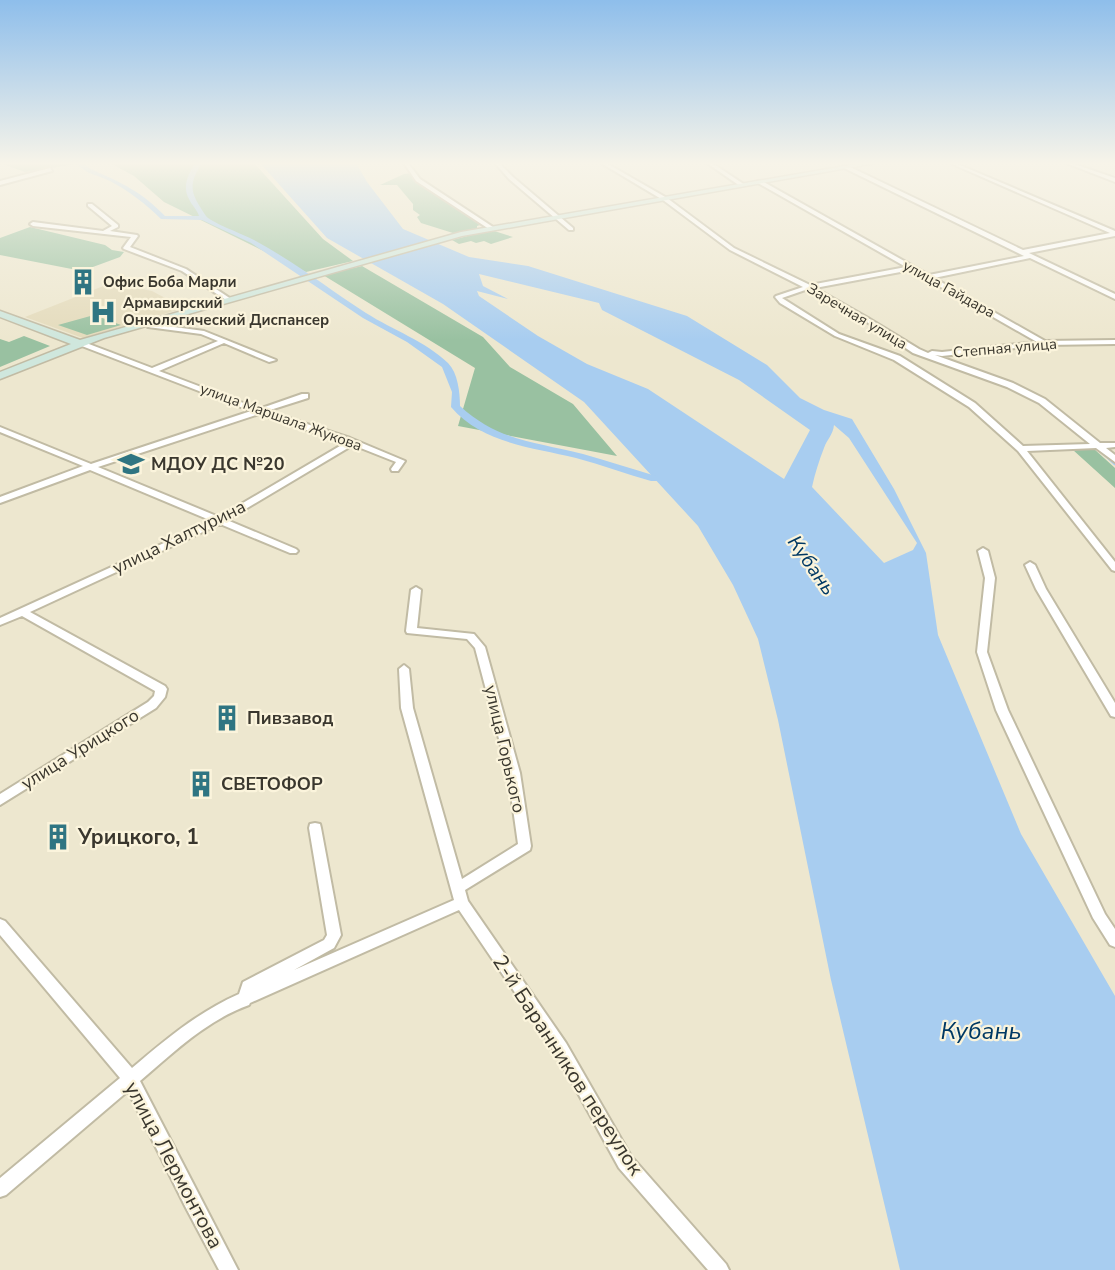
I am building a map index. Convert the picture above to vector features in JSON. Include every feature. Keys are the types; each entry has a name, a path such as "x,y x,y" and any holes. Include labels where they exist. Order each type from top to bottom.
{"main road":[{"path":"0,376 78,343 144,322 451,237 528,222"},
{"name":"улица Маршала Жукова","path":"0,314 78,343"}],"street":[{"path":"105,232 116,226 111,222"},
{"path":"482,222 491,228"},
{"path":"561,222 571,230"},
{"name":"Заречная улица","path":"696,222 732,249 867,319 916,351 1010,385 1042,401 1101,445 1115,459"},
{"name":"улица Гайдара","path":"831,222 1044,343"},
{"path":"962,222 1115,297"},
{"path":"1090,222 1115,233"},
{"path":"33,224 135,236 126,248 184,270 228,299"},
{"path":"1024,252 1115,233"},
{"path":"930,277 1031,256"},
{"path":"911,268 809,287 778,297 782,302 837,335 897,358 972,405 1022,449 1115,568"},
{"path":"144,322 150,326 202,332 272,360"},
{"path":"152,371 224,341"},
{"path":"1106,342 1115,349"},
{"name":"Степная улица","path":"897,358 916,351 942,354 1044,343 1115,342"},
{"name":"улица Маршала Жукова","path":"78,343 258,411 347,440 401,461 395,469"},
{"path":"0,500 92,466 305,396"},
{"path":"0,429 293,551"},
{"name":"улица Халтурина","path":"0,622 219,521 340,451 350,444 347,440"},
{"path":"1022,449 1115,445"},
{"path":"983,551 990,578 982,652 1002,710 1100,918 1115,941"},
{"path":"1030,565 1041,590 1115,714"},
{"name":"улица Горького","path":"0,1189 191,1029 229,1005 460,896 525,846 514,773 480,647 470,636 411,631 416,590"},
{"name":"улица Урицкого","path":"0,800 152,705 159,697 161,689 22,612"},
{"name":"2-й Баранников переулок","path":"404,669 407,708 460,896 561,1048 625,1162 720,1270"},
{"name":"улица Горького","path":"244,999 248,987 329,944 334,935 315,828"},
{"name":"улица Лермонтова","path":"0,925 130,1078 191,1200 230,1270"}],"shaded area":[{"name":"Армавирский Онкологический Диспансер","path":"111,283 152,291 184,308 83,338 25,317"}],"green space":[{"path":"205,222 308,222 323,239 353,261 306,272"},
{"path":"476,222 480,225 477,229 453,233 421,223"},
{"path":"30,227 105,245 112,250 124,252 120,257 82,271 0,255 0,238"},
{"path":"491,230 513,237 491,244 484,241 476,243 471,241 459,244 452,240"},
{"path":"362,266 483,337 510,367 573,404 617,456 458,426 475,368 323,275"},
{"path":"94,315 121,325 87,335 58,325"},
{"path":"24,336 50,346 0,367 0,339 9,342"},
{"path":"1093,448 1115,468 1115,488 1073,450"}],"water":[{"name":"Кубань","path":"313,222 398,222 403,229 469,257 528,266 687,316 767,365 800,398 824,410 852,419 894,489 926,553 938,635 1021,834 1115,996 1115,1270 900,1270 831,980 778,720 758,639 733,585 698,526 584,402 443,304 327,238","holes":["479,274 599,303 602,310 739,380 810,430 784,479 648,389 587,364 538,336 479,296 477,291 508,299 483,286","834,425 849,438 917,543 913,550 884,563 812,487 820,458"]}],"waterway":[{"path":"212,222 253,242 366,316 410,340 446,366 456,392 455,407 481,428 509,440 582,457 655,479"},
{"path":"1103,453 1115,464"}],"place":[{"name":"Офис Боба Марли","path":"83,282"},
{"name":"Армавирский Онкологический Диспансер","path":"103,312"},
{"name":"МДОУ ДС №20","path":"131,464"},
{"name":"Пивзавод","path":"227,718"},
{"name":"СВЕТОФОР","path":"201,784"},
{"name":"Урицкого, 1","path":"58,837"}]}
